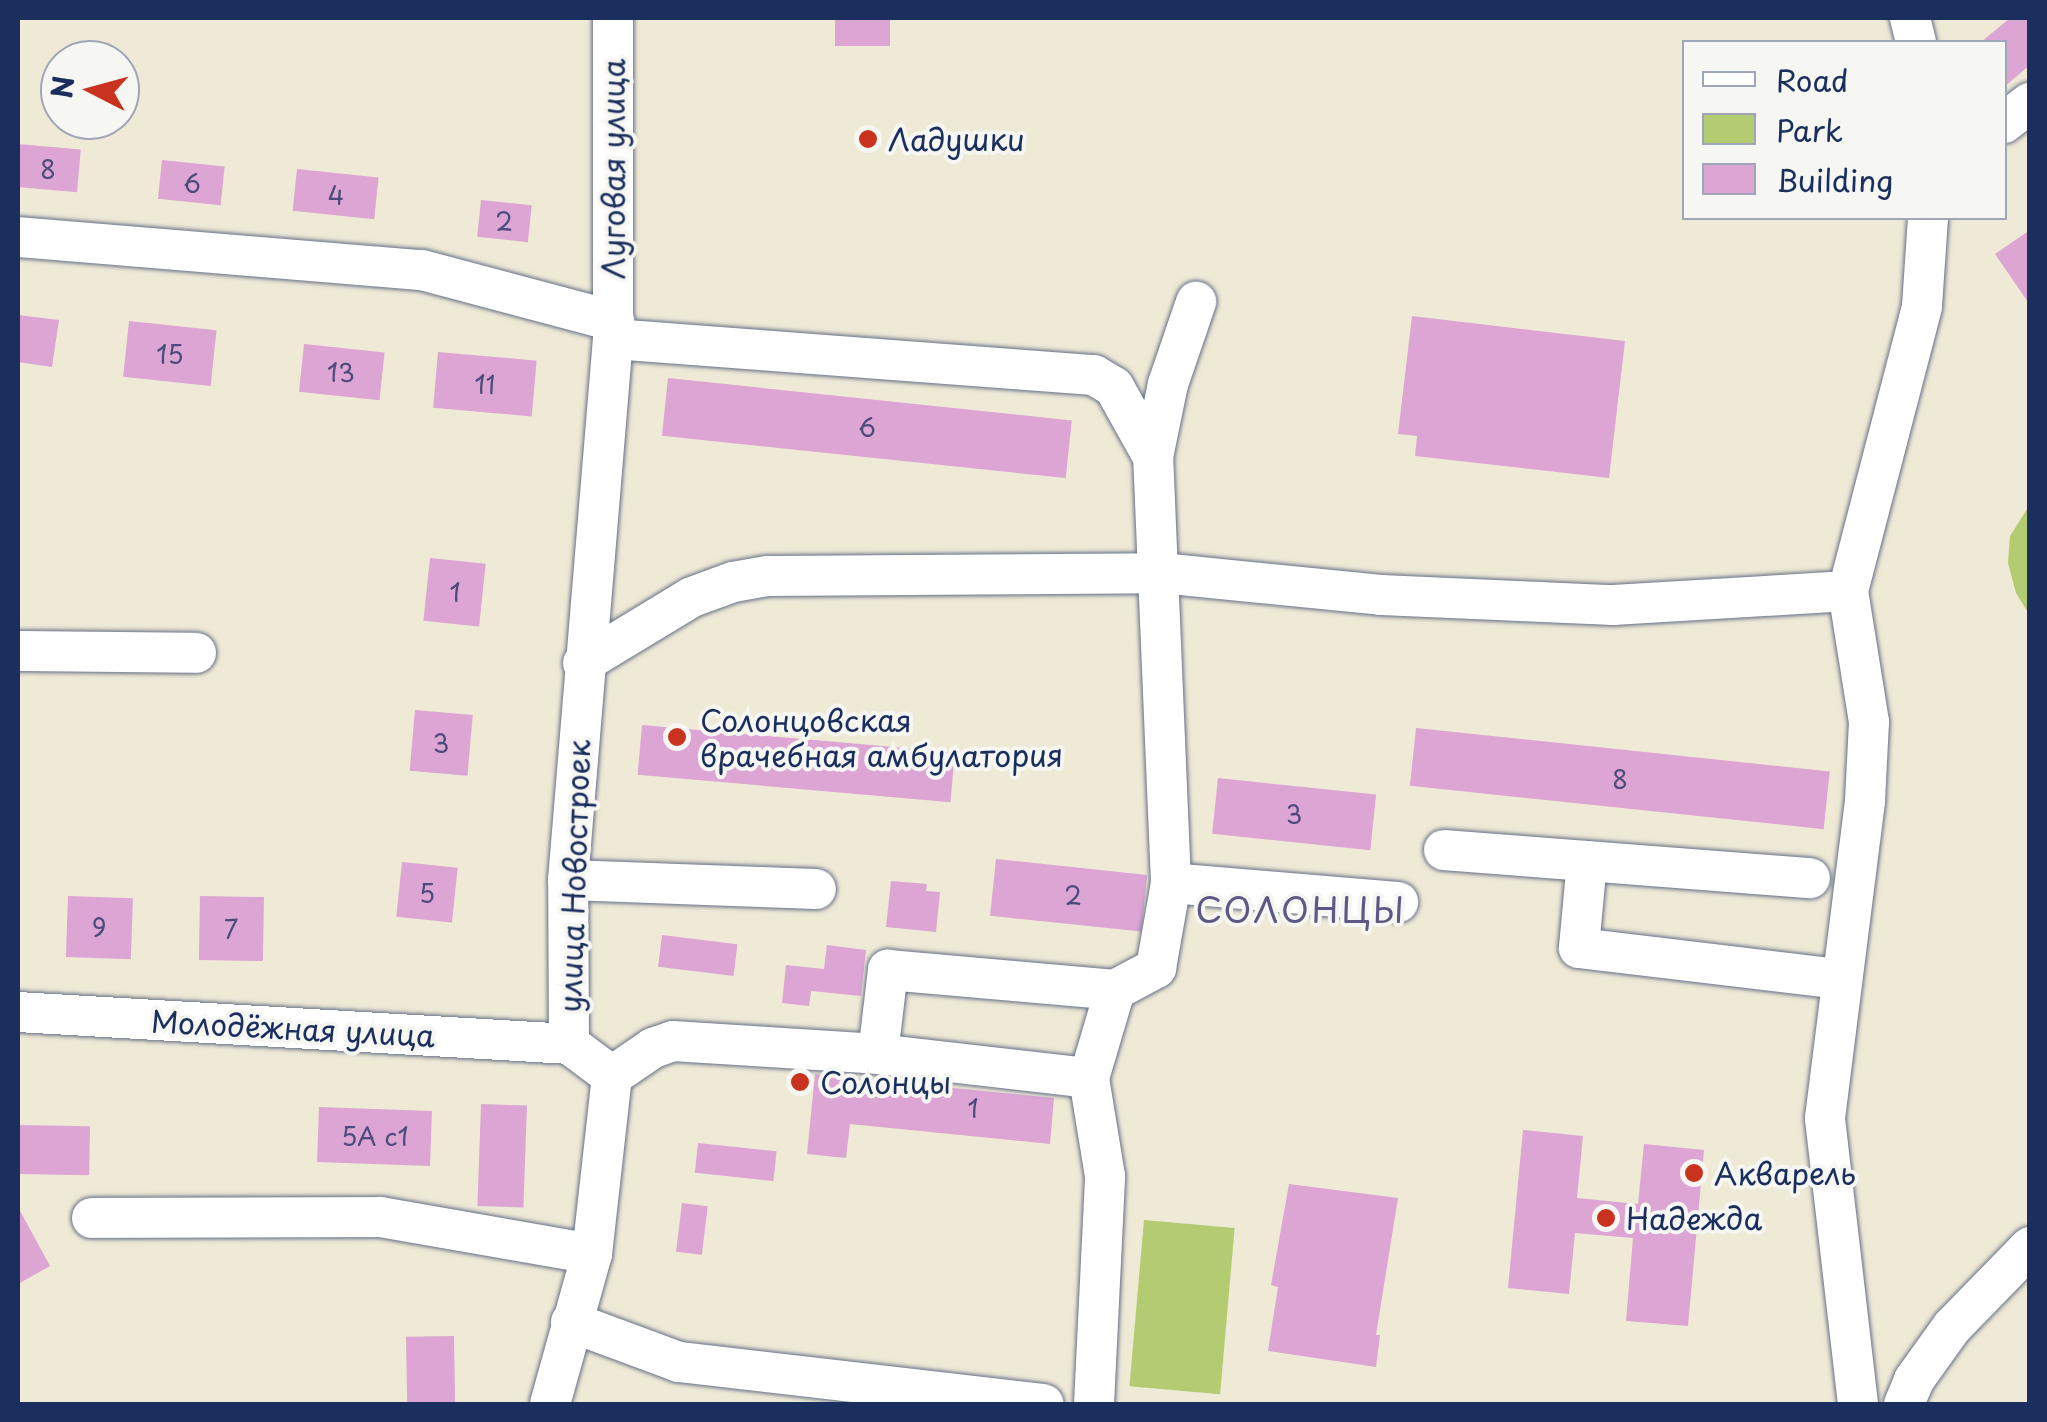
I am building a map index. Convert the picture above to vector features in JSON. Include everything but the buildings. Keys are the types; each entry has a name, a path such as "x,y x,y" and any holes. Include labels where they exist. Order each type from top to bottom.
{"street":[{"name":"Луговая улица","path":"613,18 614,330"},
{"path":"2007,121 2030,103"},
{"path":"1858,1404 1825,1118 1865,802 1869,722 1848,592 1922,306 1928,220"},
{"path":"18,237 422,270 614,330 1094,375 1114,387 1153,457"},
{"path":"878,1054 888,970 1115,990 1156,968 1172,883 1153,457 1168,384 1196,302"},
{"name":"улица Новостроек","path":"612,1076 569,1044 568,880 583,664 614,330"},
{"path":"583,664 692,598 768,576 1161,573 1382,595 1613,605 1848,592"},
{"path":"18,651 196,653"},
{"path":"1444,850 1810,878"},
{"path":"1587,861 1578,948 1840,979"},
{"path":"568,880 816,890"},
{"path":"1172,883 1398,902"},
{"path":"1094,1404 1105,1176 1089,1078 1115,990"},
{"name":"Молодёжная улица","path":"18,1012 569,1044"},
{"path":"550,1404 592,1254 612,1076 653,1048 673,1041 878,1054 1089,1078"},
{"path":"92,1218 380,1217 592,1254"},
{"path":"1904,1404 1914,1380 1952,1326 2030,1247"},
{"path":"571,1322 679,1362 1044,1404"}],"green space":[{"path":"2029,506 2029,614 2016,593 2008,563 2010,536"},
{"path":"1144,1220 1235,1228 1220,1394 1129,1386"}],"place":[{"name":"Ладушки","path":"868,139"},
{"name":"Солонцовская врачебная амбулатория","path":"677,737"},
{"name":"Солонцы","path":"800,1082"},
{"name":"Акварель","path":"1694,1173"},
{"name":"Надежда","path":"1606,1218"}],"district":[{"name":"СОЛОНЦЫ","path":"1301,909"}]}
